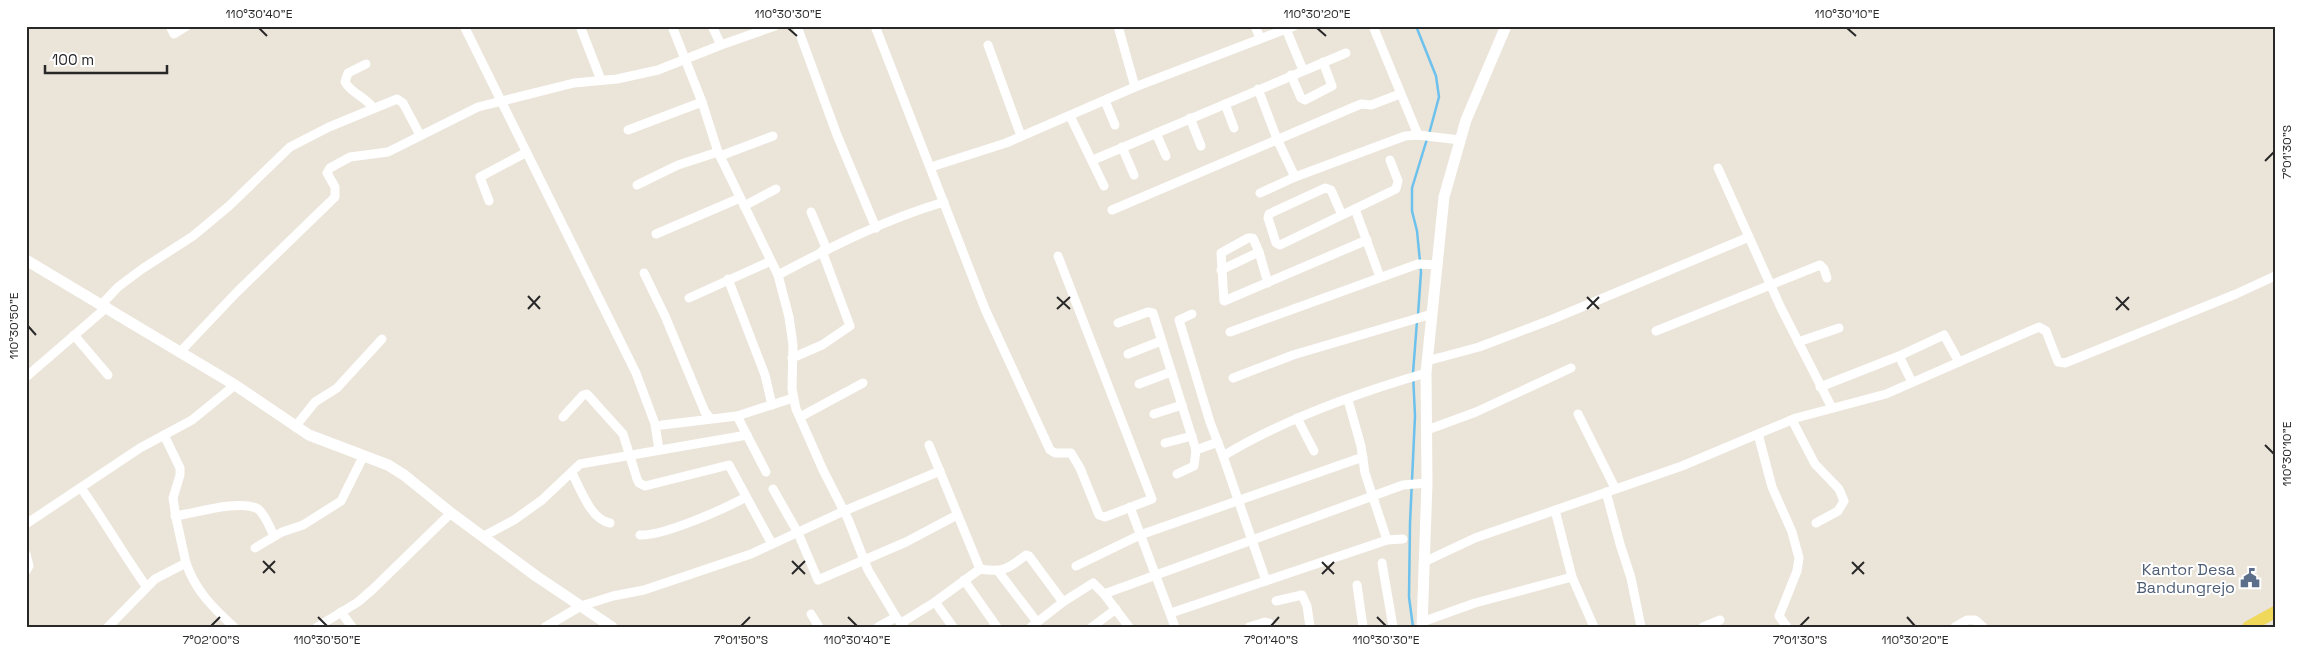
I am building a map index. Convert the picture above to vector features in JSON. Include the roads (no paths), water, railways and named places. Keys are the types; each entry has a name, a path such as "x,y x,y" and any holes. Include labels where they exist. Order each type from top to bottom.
{"main road":[{"path":"1422,624 1424,483 1427,430 1423,374 1427,361 1428,316 1434,264 1444,197 1460,140 1506,26"},
{"path":"26,260 181,351 309,435 388,465 404,475 450,513 484,536 536,576 612,627"},
{"path":"2248,627 2275,612"}],"street":[{"path":"170,26 174,34 186,26"},
{"path":"464,26 525,153 636,373 655,424 659,450"},
{"path":"580,26 601,80"},
{"path":"672,26 702,102 719,154 778,275 793,345 793,398 800,417 865,561 900,622"},
{"path":"712,26 721,45"},
{"path":"181,351 241,288 336,197 335,187 327,173 330,168 350,157 388,152 478,107 574,84 658,70 775,26"},
{"path":"797,26 837,135 876,228"},
{"path":"875,26 931,167 984,309 1050,450 1055,453 1071,453 1076,459 1101,517 1152,499 1058,256"},
{"path":"1118,26 1135,87"},
{"path":"1256,26 1260,38"},
{"path":"1373,26 1400,94 1422,136"},
{"path":"931,167 992,149 1135,87 1290,28 1303,70"},
{"path":"988,45 1021,136"},
{"path":"1093,160 1346,53"},
{"path":"1291,75 1301,98 1305,100 1332,86 1323,62"},
{"path":"366,64 348,73 346,82 357,96 366,100 373,108"},
{"path":"1258,89 1277,139 1295,177"},
{"path":"1112,210 1360,104 1371,105 1400,94"},
{"path":"26,377 74,336 105,305 118,288 142,269 193,236 290,147 330,126 392,99 400,100 420,135"},
{"path":"1105,101 1115,124"},
{"path":"628,130 702,102"},
{"path":"1225,104 1234,128"},
{"path":"1070,116 1104,186"},
{"path":"1190,118 1201,146"},
{"path":"1156,133 1166,156"},
{"path":"637,184 678,165 773,136"},
{"path":"1260,192 1405,136 1460,140"},
{"path":"1122,147 1134,175"},
{"path":"489,201 480,176 525,153"},
{"path":"1342,215 1331,190 1325,188 1269,214 1268,218 1276,243 1280,245 1396,189 1398,181 1390,160"},
{"path":"1718,168 1770,286 1832,408"},
{"path":"656,234 776,189"},
{"path":"778,275 824,250 911,212 944,202"},
{"path":"1355,209 1368,240 1380,277"},
{"path":"792,358 822,345 850,326 811,212"},
{"path":"1268,283 1255,240 1248,238 1221,253 1220,302 1268,283 1368,240"},
{"path":"1427,361 1479,347 1553,319 1749,238"},
{"path":"1221,270 1259,252"},
{"path":"688,298 771,261"},
{"path":"1230,332 1329,298 1418,264 1434,264"},
{"path":"1656,331 1820,265 1824,269 1827,278"},
{"path":"644,273 665,316 705,412 710,418"},
{"path":"1424,562 1475,538 1682,466 1792,420 1875,398 2042,327 2046,331 2058,362 2065,363 2236,294 2275,276"},
{"path":"728,279 765,376 772,404"},
{"path":"1118,323 1151,312 1196,450 1194,466 1177,474"},
{"path":"1192,314 1179,320 1218,442 1266,581"},
{"path":"1233,378 1293,355 1428,316"},
{"path":"1798,342 1839,328"},
{"path":"1820,387 1899,356 1944,334 1959,362"},
{"path":"74,336 108,375"},
{"path":"295,426 315,402 332,392 342,383 382,339"},
{"path":"1128,354 1162,341"},
{"path":"1899,356 1912,382"},
{"path":"1427,430 1476,412 1571,368"},
{"path":"1139,384 1171,372"},
{"path":"1223,456 1250,439 1297,418 1423,374"},
{"path":"800,417 863,383"},
{"path":"26,524 140,448 192,420 235,385"},
{"path":"562,417 583,395 587,394 622,434 639,483 648,486 729,465 772,544"},
{"path":"662,425 737,416 793,398"},
{"path":"1348,400 1363,457 1365,473 1387,540"},
{"path":"1154,414 1182,405"},
{"path":"1578,414 1615,488"},
{"path":"737,416 766,472"},
{"path":"1297,418 1314,451"},
{"path":"1792,420 1815,464 1839,489 1844,501 1838,511 1816,523"},
{"path":"1758,434 1772,487 1792,532 1800,563 1779,616 1787,627"},
{"path":"164,435 180,468 180,475 173,498 175,516 186,563 195,584 204,598 234,627"},
{"path":"484,536 514,520 542,500 572,474 580,464 747,435"},
{"path":"1165,443 1192,436"},
{"path":"1196,450 1218,442"},
{"path":"929,445 980,568"},
{"path":"255,548 274,536 304,524 341,501 364,455"},
{"path":"1076,566 1140,535 1363,457"},
{"path":"545,627 582,606 613,596 644,590 751,554 844,511 940,471"},
{"path":"572,474 597,517 604,522 610,523"},
{"path":"1104,594 1403,485 1424,483"},
{"path":"81,488 107,524 123,553 146,586"},
{"path":"773,489 798,533 818,580 865,561 957,515"},
{"path":"1606,492 1631,578 1641,627"},
{"path":"640,535 653,534 716,513 746,497"},
{"path":"175,516 239,506 254,508 260,510 274,536"},
{"path":"1130,508 1175,627"},
{"path":"1555,510 1572,578 1594,627"},
{"path":"317,627 373,589 450,513"},
{"path":"1171,613 1387,540 1403,539"},
{"path":"26,554 28,566 26,571"},
{"path":"878,627 900,622 936,602 980,568 998,571 1010,567 1026,555 1030,556 1063,602"},
{"path":"108,627 155,578 186,563"},
{"path":"1382,563 1392,627"},
{"path":"998,571 1034,625 1063,602 1093,583 1104,594 1129,627"},
{"path":"1422,624 1475,604 1572,578"},
{"path":"964,580 997,627"},
{"path":"1357,585 1363,627"},
{"path":"1276,601 1302,596 1307,606 1310,627"},
{"path":"936,602 953,627"},
{"path":"1092,627 1116,609"},
{"path":"341,612 352,627"},
{"path":"811,614 819,627"},
{"path":"1704,627 1720,620"},
{"path":"1955,627 1967,620 1975,620 1983,627"},
{"path":"1249,627 1265,622 1269,623 1271,627"}],"waterway":[{"path":"1416,26 1436,76 1439,97 1429,134"},
{"path":"1418,315 1421,272 1417,231 1412,211 1412,188 1427,139"},
{"path":"1413,627 1409,597 1415,416 1413,373 1417,321"}],"place":[{"name":"Kantor Desa Bandungrejo","path":"2250,578"}]}
